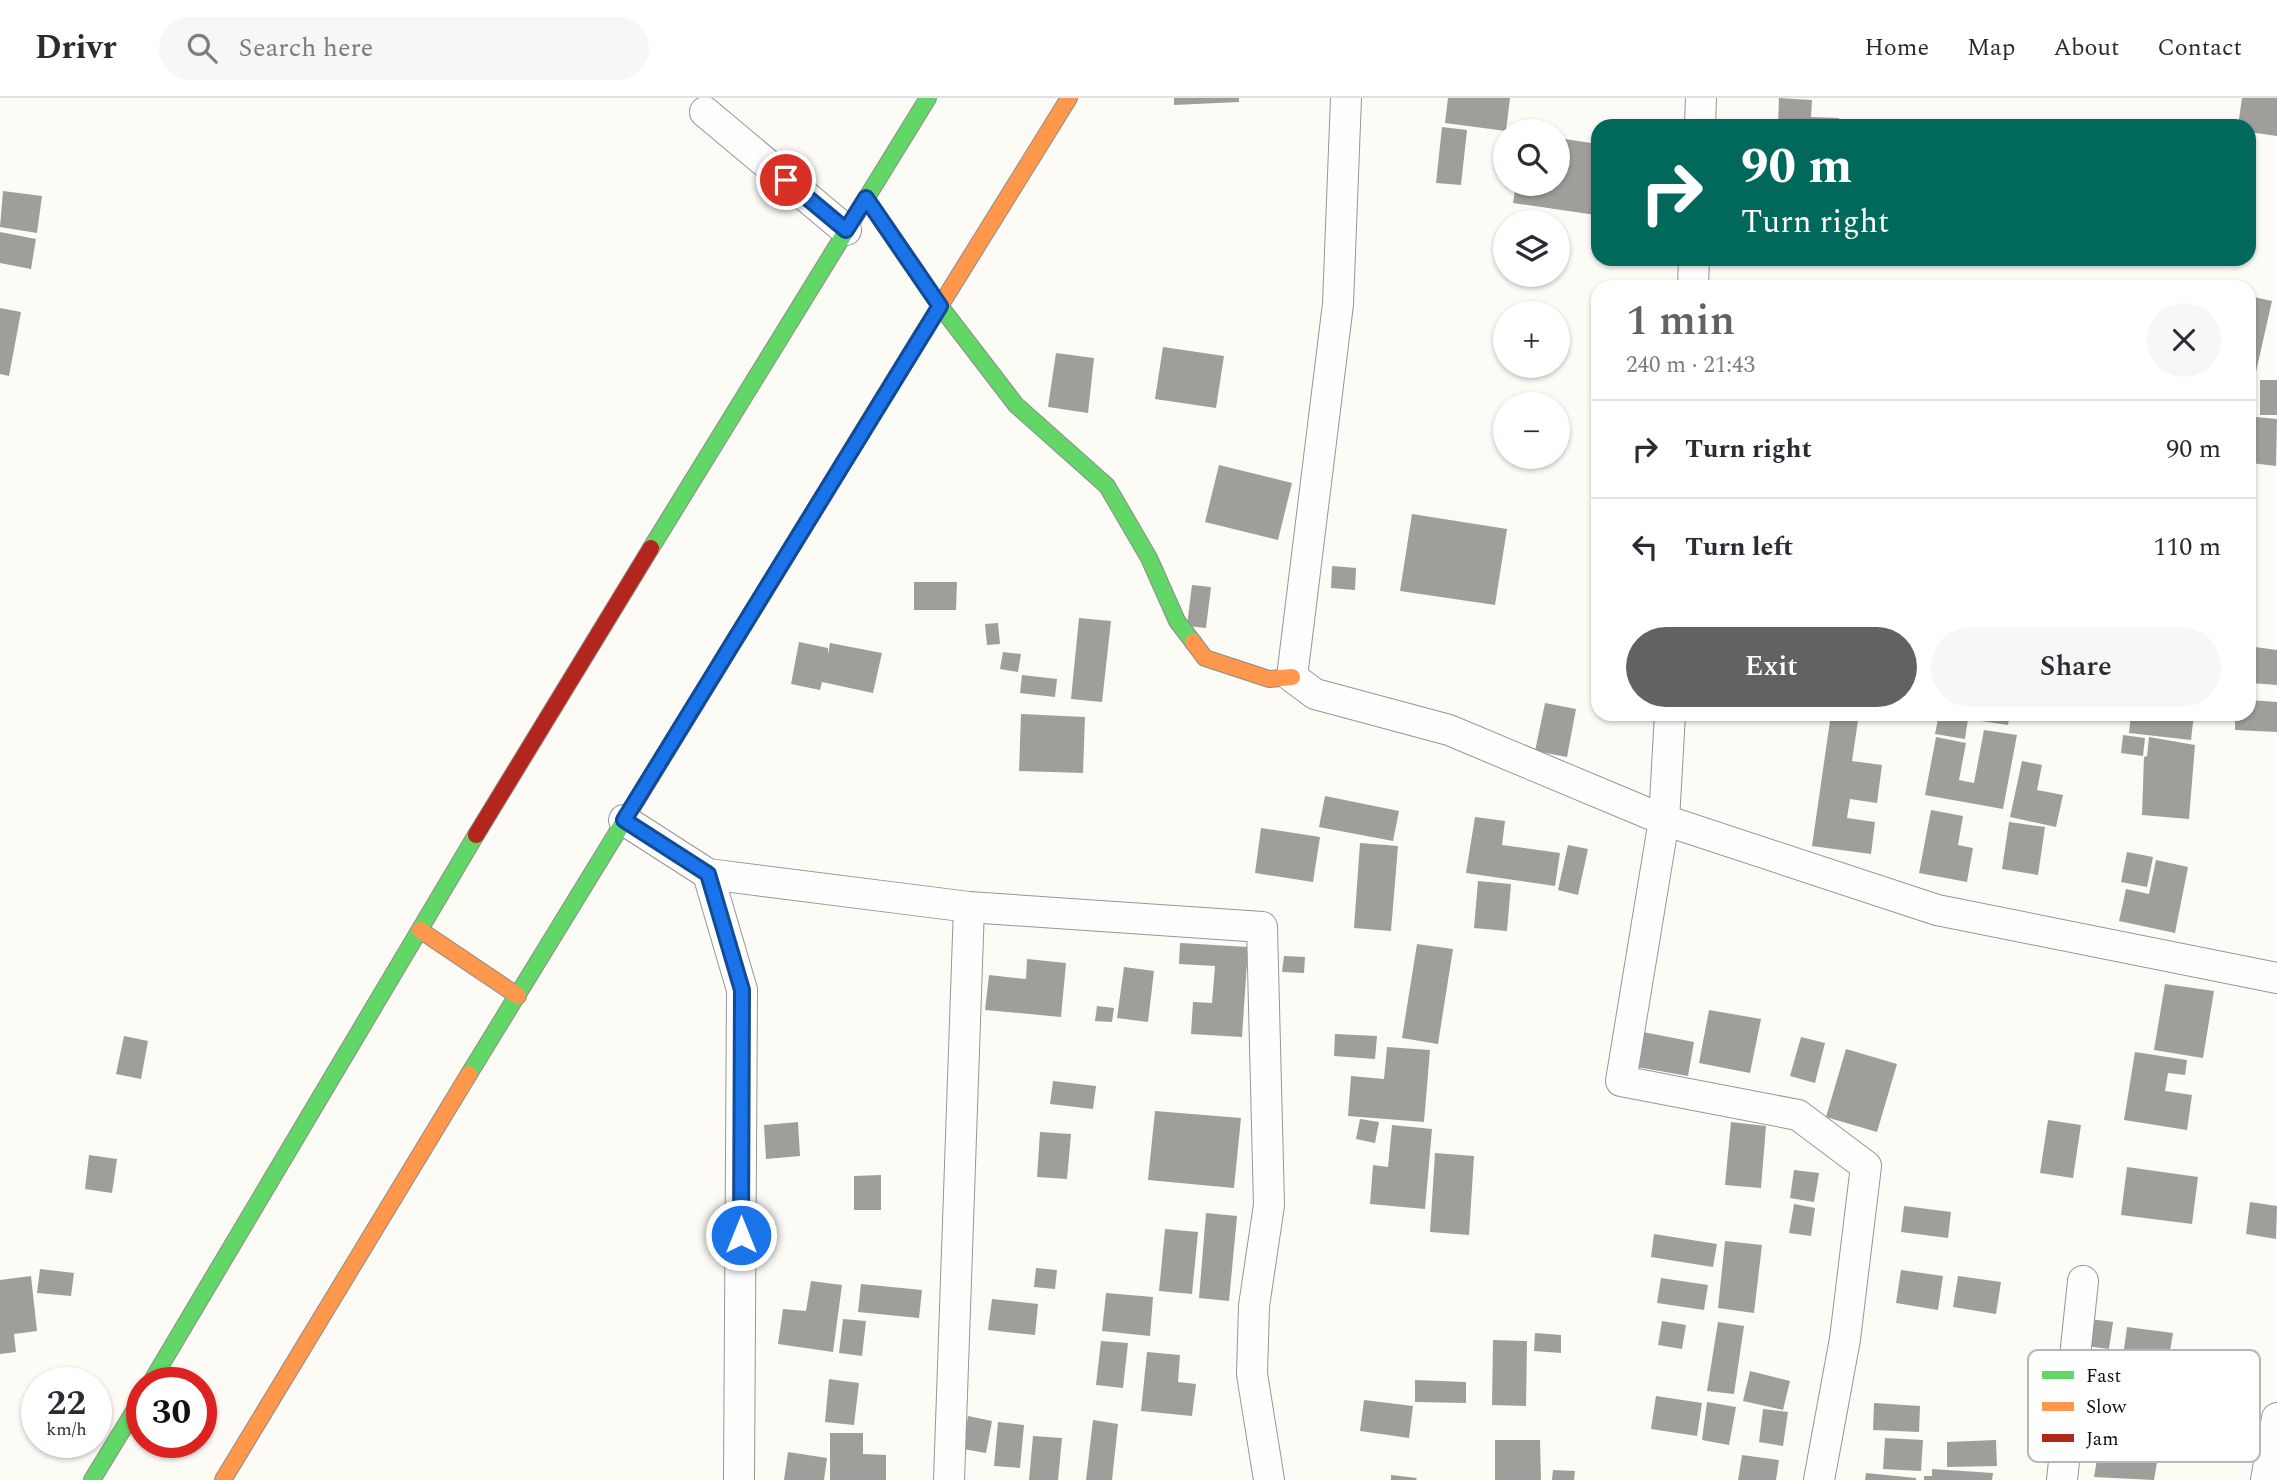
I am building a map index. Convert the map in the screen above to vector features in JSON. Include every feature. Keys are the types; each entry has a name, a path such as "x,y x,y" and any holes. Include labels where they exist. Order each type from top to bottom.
{"street":[{"path":"160,1367 520,760 928,98"},
{"path":"223,1480 624,820 1069,98"},
{"path":"1292,677 1338,304 1346,98"},
{"path":"1700,119 1701,98"},
{"path":"705,111 846,230"},
{"path":"866,198 940,306 1016,405 1107,486 1149,558 1177,621 1205,658 1269,679 1292,677 1315,694 1449,730 1664,820 1937,910 2277,978"},
{"path":"1670,721 1664,820 1621,1081 1798,1115 1866,1166 1845,1339 1819,1480"},
{"path":"624,820 708,874 969,907 1262,927 1269,1205 1254,1306 1252,1374 1269,1480"},
{"path":"708,874 742,990 739,1480"},
{"path":"949,1480 969,907"},
{"path":"419,930 518,996"},
{"path":"2076,1350 2083,1282"},
{"path":"2266,1480 2277,1418"},
{"path":"92,1480 126,1424"},
{"path":"2062,1480 2064,1462"}],"building":[{"path":"1174,98 1239,98 1239,102 1174,105"},
{"path":"1448,98 1510,98 1507,119 1493,119 1493,129 1445,123"},
{"path":"1779,98 1812,100 1811,117 1839,118 1839,119 1778,119"},
{"path":"2242,98 2277,98 2277,136 2256,133 2256,119 2239,119"},
{"path":"1442,127 1467,130 1461,185 1436,183"},
{"path":"1570,140 1591,143 1591,214 1513,203 1514,196 1570,196"},
{"path":"3,191 42,196 37,233 0,227"},
{"path":"0,232 36,239 31,269 0,263"},
{"path":"2256,298 2272,301 2256,372"},
{"path":"0,308 21,312 9,376 0,374"},
{"path":"1163,347 1224,356 1216,408 1155,399"},
{"path":"1056,353 1094,358 1088,413 1048,407"},
{"path":"2260,380 2277,380 2277,415 2260,415"},
{"path":"2256,417 2277,419 2276,466 2256,464"},
{"path":"1219,465 1292,483 1278,540 1205,522"},
{"path":"1412,514 1507,529 1495,605 1400,591"},
{"path":"1332,566 1356,568 1355,590 1331,588"},
{"path":"914,582 957,582 956,610 914,610"},
{"path":"1192,585 1211,587 1206,628 1187,626"},
{"path":"1079,618 1111,621 1102,702 1071,699"},
{"path":"998,623 1000,644 987,645 985,624"},
{"path":"799,642 828,648 828,655 830,643 882,653 873,693 822,682 820,690 791,684"},
{"path":"2256,647 2277,650 2277,685 2256,683"},
{"path":"1003,652 1021,654 1018,672 1000,669"},
{"path":"1022,675 1057,679 1055,697 1020,693"},
{"path":"2256,700 2277,702 2277,732 2235,730 2235,721 2256,721"},
{"path":"1545,703 1576,709 1567,757 1535,751"},
{"path":"1021,714 1085,717 1083,773 1019,771"},
{"path":"1830,721 1858,721 1852,761 1882,765 1877,803 1850,799 1847,818 1875,822 1871,854 1812,846"},
{"path":"1938,721 1968,721 1965,739 1935,734"},
{"path":"1981,721 2009,721 2008,725"},
{"path":"2130,721 2193,721 2191,740 2129,733"},
{"path":"1984,730 2017,735 2003,809 1925,795 1936,737 1966,743 1959,780 1974,783"},
{"path":"2123,735 2145,738 2143,756 2121,753"},
{"path":"2149,737 2195,745 2189,819 2142,815 2144,757 2147,756"},
{"path":"2022,761 2042,765 2037,790 2063,795 2056,827 2010,817"},
{"path":"1325,796 1399,811 1393,841 1319,827"},
{"path":"1931,810 1963,816 1958,845 1973,848 1967,882 1919,873"},
{"path":"1475,817 1505,821 1502,845 1560,853 1555,886 1466,873"},
{"path":"2009,822 2045,827 2038,875 2002,869"},
{"path":"1261,828 1320,837 1313,882 1255,873"},
{"path":"1360,843 1398,846 1391,931 1354,928"},
{"path":"1568,845 1588,849 1578,895 1558,890"},
{"path":"2127,852 2153,857 2147,887 2121,882"},
{"path":"2156,860 2188,867 2175,933 2119,921 2126,889 2149,894"},
{"path":"1478,881 1511,884 1507,931 1474,928"},
{"path":"1180,943 1248,947 1242,1037 1191,1034 1193,1002 1212,1003 1215,966 1179,964"},
{"path":"1417,944 1453,949 1438,1044 1402,1038"},
{"path":"1284,956 1305,957 1304,973 1282,972"},
{"path":"1027,959 1066,963 1061,1017 985,1010 989,975 1026,979"},
{"path":"1124,967 1154,971 1148,1022 1117,1018"},
{"path":"2165,984 2214,991 2203,1058 2154,1050"},
{"path":"1097,1006 1114,1008 1112,1022 1095,1021"},
{"path":"1709,1010 1761,1019 1750,1073 1699,1063"},
{"path":"1643,1032 1694,1042 1688,1076 1637,1067"},
{"path":"1335,1034 1377,1036 1375,1059 1334,1056"},
{"path":"124,1036 148,1041 141,1079 116,1074"},
{"path":"1801,1037 1825,1043 1815,1083 1790,1076"},
{"path":"1387,1047 1430,1050 1424,1122 1348,1116 1351,1076 1384,1079"},
{"path":"1846,1049 1897,1064 1877,1132 1826,1117"},
{"path":"2135,1052 2187,1060 2185,1075 2168,1073 2165,1091 2192,1095 2187,1130 2124,1120"},
{"path":"1053,1081 1096,1086 1093,1109 1050,1104"},
{"path":"1155,1111 1241,1118 1234,1188 1148,1180"},
{"path":"1360,1119 1379,1122 1375,1143 1356,1139"},
{"path":"2048,1120 2081,1125 2073,1178 2040,1173"},
{"path":"798,1122 800,1156 766,1159 764,1125"},
{"path":"1731,1122 1766,1126 1761,1188 1725,1185"},
{"path":"1392,1125 1432,1129 1425,1209 1370,1204 1373,1165 1388,1167"},
{"path":"1040,1132 1071,1134 1067,1179 1037,1177"},
{"path":"1435,1153 1474,1156 1469,1235 1430,1232"},
{"path":"89,1155 117,1159 112,1193 85,1189"},
{"path":"2127,1167 2198,1177 2192,1224 2121,1215"},
{"path":"1794,1170 1819,1173 1814,1202 1790,1198"},
{"path":"881,1175 881,1210 854,1210 854,1176"},
{"path":"2250,1202 2277,1206 2276,1239 2246,1234"},
{"path":"1794,1204 1815,1208 1811,1236 1789,1233"},
{"path":"1904,1206 1951,1212 1948,1238 1901,1232"},
{"path":"1206,1213 1237,1216 1229,1301 1199,1298"},
{"path":"1165,1229 1198,1232 1192,1294 1159,1291"},
{"path":"1654,1234 1717,1244 1713,1267 1651,1257"},
{"path":"1725,1241 1762,1245 1754,1313 1718,1308"},
{"path":"1036,1268 1057,1270 1055,1289 1034,1287"},
{"path":"40,1269 74,1273 71,1296 37,1293"},
{"path":"1901,1270 1943,1276 1938,1310 1896,1303"},
{"path":"31,1276 37,1331 14,1334 16,1352 0,1354 0,1280"},
{"path":"1958,1276 2001,1282 1996,1314 1953,1307"},
{"path":"1661,1278 1708,1285 1704,1310 1657,1303"},
{"path":"811,1281 842,1285 833,1352 778,1344 783,1309 806,1311"},
{"path":"861,1284 922,1290 919,1318 858,1312"},
{"path":"1106,1293 1153,1297 1150,1336 1102,1331"},
{"path":"992,1299 1038,1304 1035,1335 988,1330"},
{"path":"843,1319 866,1321 862,1356 839,1353"},
{"path":"2090,1319 2113,1322 2109,1349 2086,1346"},
{"path":"1662,1321 1686,1325 1682,1349 1658,1345"},
{"path":"1718,1322 1744,1326 1734,1394 1707,1391"},
{"path":"2127,1327 2173,1333 2170,1350 2124,1350"},
{"path":"1535,1333 1561,1335 1561,1353 1534,1351"},
{"path":"1493,1340 1527,1341 1526,1406 1492,1405"},
{"path":"1101,1341 1128,1343 1123,1388 1096,1385"},
{"path":"1147,1352 1180,1355 1178,1382 1196,1384 1192,1416 1141,1411"},
{"path":"1750,1371 1790,1381 1783,1410 1743,1401"},
{"path":"829,1379 859,1383 854,1425 825,1422"},
{"path":"1415,1380 1466,1382 1466,1403 1415,1402"},
{"path":"1656,1396 1702,1403 1697,1436 1651,1429"},
{"path":"1364,1400 1413,1406 1409,1438 1360,1431"},
{"path":"1707,1402 1736,1407 1729,1445 1702,1440"},
{"path":"1874,1403 1920,1406 1919,1432 1873,1430"},
{"path":"1763,1409 1788,1412 1783,1446 1759,1442"},
{"path":"968,1416 992,1421 986,1453 963,1449"},
{"path":"1093,1420 1118,1424 1112,1480 1086,1480"},
{"path":"998,1422 1024,1425 1020,1468 994,1466"},
{"path":"830,1433 863,1433 863,1454 886,1455 886,1480 830,1480"},
{"path":"1033,1436 1062,1438 1058,1480 1029,1480"},
{"path":"1885,1438 1923,1440 1921,1471 1883,1469"},
{"path":"1495,1440 1540,1440 1541,1480 1495,1480"},
{"path":"1996,1440 1997,1466 1947,1467 1947,1442"},
{"path":"788,1452 827,1458 824,1480 784,1480"},
{"path":"1742,1455 1779,1460 1776,1480 1738,1480"},
{"path":"2097,1462 2157,1462 2154,1480 2094,1477"},
{"path":"1932,1469 1993,1473 1992,1480 1924,1480 1924,1476 1932,1476"},
{"path":"1553,1470 1575,1471 1574,1480 1552,1480"},
{"path":"1866,1473 1916,1478 1916,1480 1865,1480"},
{"path":"1391,1475 1417,1478 1391,1480"}],"traffic: fast":[{"path":"651,548 928,98"},
{"path":"866,198 940,306 1016,405 1107,486 1149,558 1177,621 1193,642"},
{"path":"469,1074 909,356"},
{"path":"160,1367 476,835"},
{"path":"92,1480 126,1424"}],"traffic: slow":[{"path":"909,356 1069,98"},
{"path":"1193,642 1205,658 1269,679 1292,677"},
{"path":"420,930 518,996"},
{"path":"223,1480 469,1074"}],"traffic: jam":[{"path":"476,835 651,548"}],"route":[{"path":"741,1235 742,990 708,874 624,820 940,306 866,198 846,230 786,180"}]}
